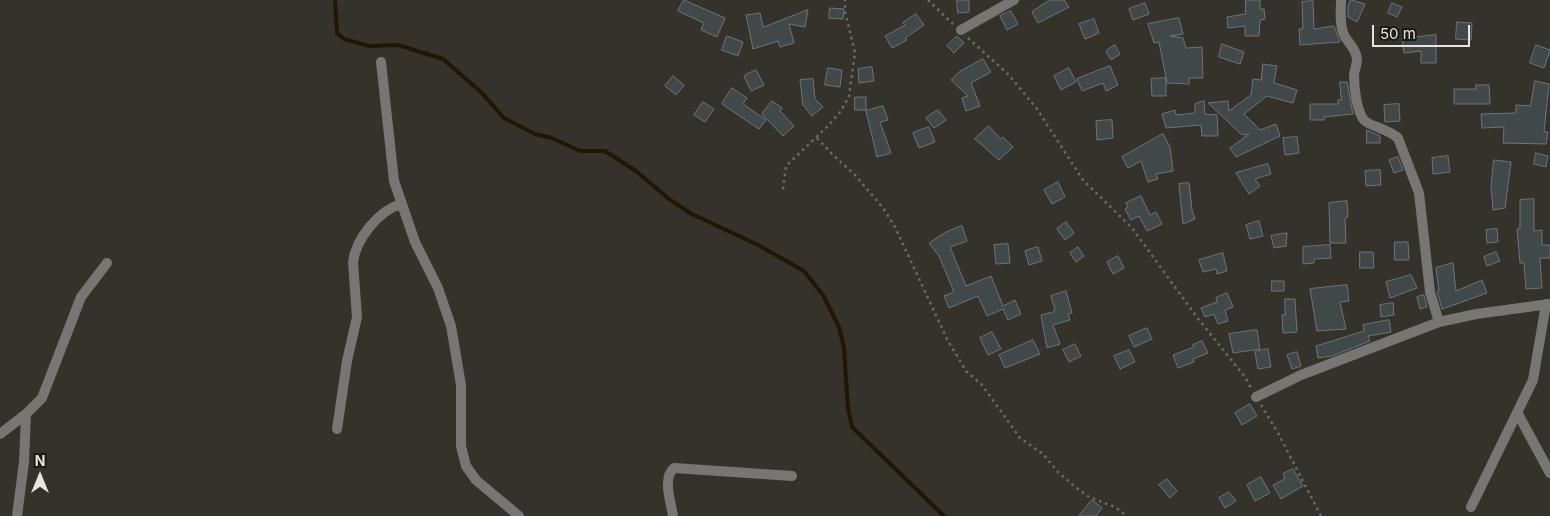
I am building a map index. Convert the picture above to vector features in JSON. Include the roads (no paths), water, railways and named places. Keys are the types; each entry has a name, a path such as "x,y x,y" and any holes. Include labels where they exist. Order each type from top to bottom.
{"street":[{"path":"960,30 1014,0"},
{"path":"1341,0 1340,16 1344,36 1353,46 1357,58 1354,75 1362,117 1366,122 1390,131 1398,138 1419,193 1430,292 1440,322"},
{"path":"381,62 394,181 414,242 438,288 451,326 461,386 461,446 466,466 476,480 519,516"},
{"path":"337,429 347,361 357,317 352,262 354,253 360,239 380,216 401,204"},
{"path":"0,434 26,414 46,392 81,296 107,263"},
{"path":"1256,397 1301,374 1440,322 1476,314 1548,304 1533,380 1471,507"},
{"path":"17,516 24,462 26,414"},
{"path":"1518,414 1550,473"},
{"path":"673,516 667,479 669,472 674,468 792,476"}],"waterway":[{"path":"335,0 337,33 344,39 369,46 398,45 443,59 481,92 504,118 535,134 552,138 580,151 605,151 636,171 669,199 690,213 758,245 804,271 823,295 839,327 844,348 848,408 852,427 944,516"}]}
